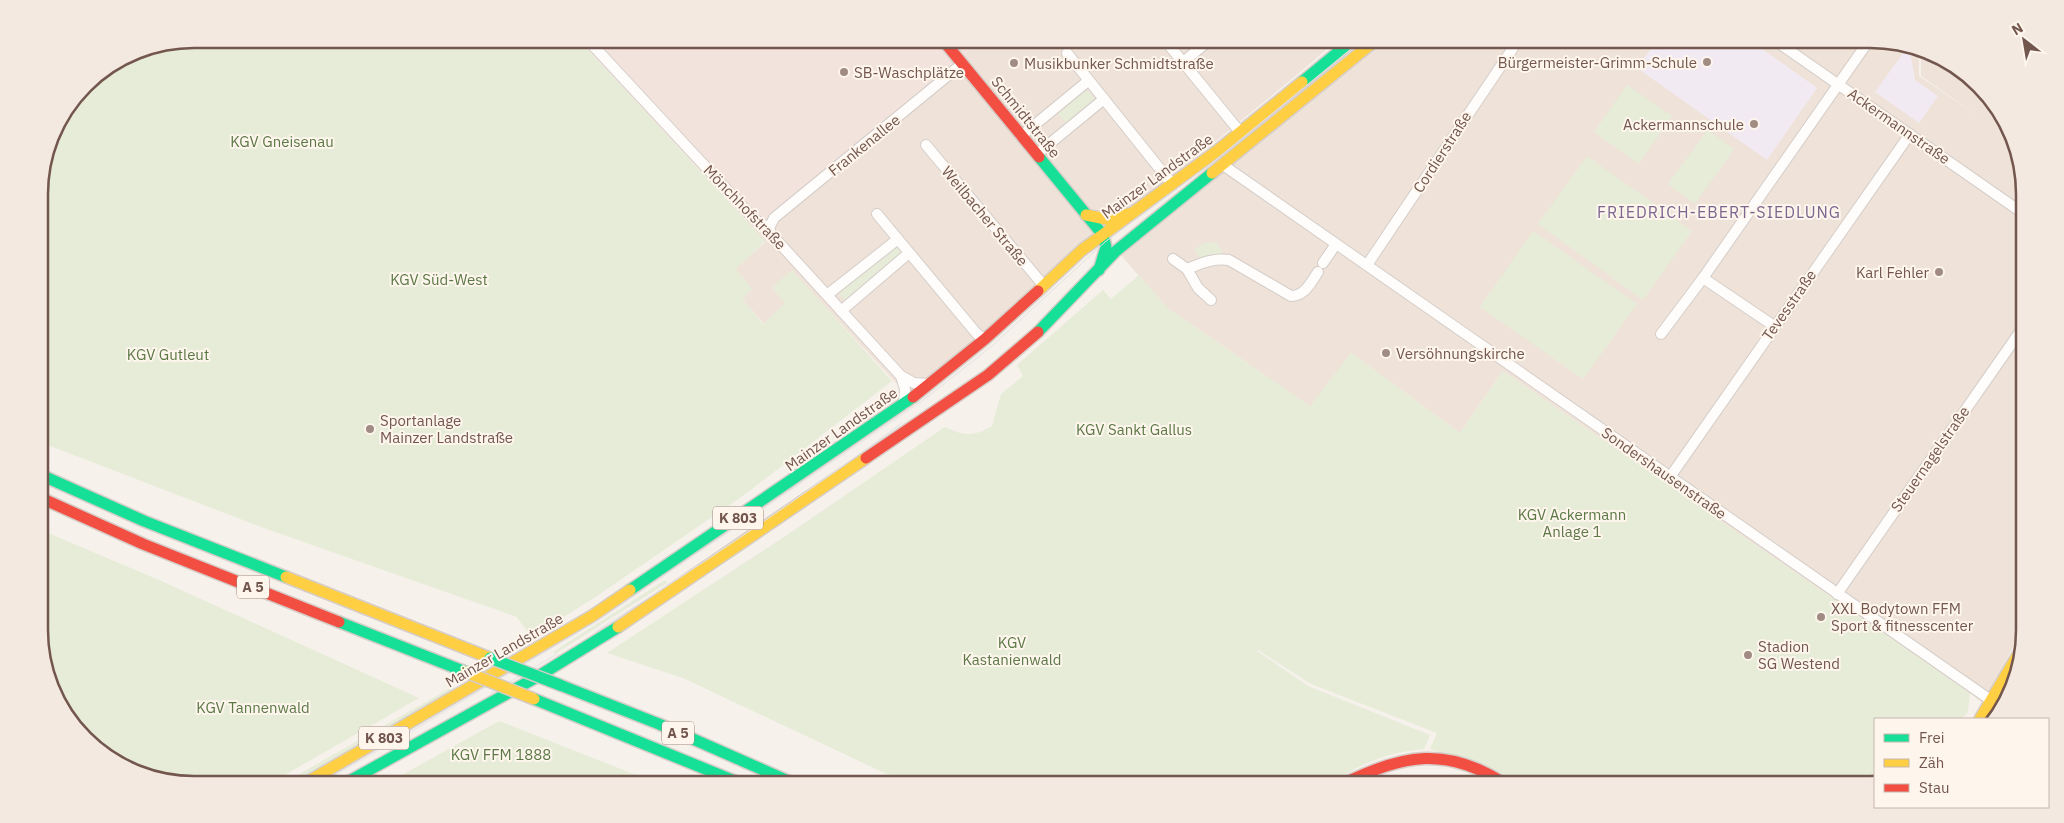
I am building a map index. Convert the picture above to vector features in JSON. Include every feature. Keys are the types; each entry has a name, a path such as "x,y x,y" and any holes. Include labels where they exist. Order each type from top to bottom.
{"main road":[{"name":"Schmidtstraße","path":"949,48 1103,235"},
{"name":"Mainzer Landstraße","path":"318,776 592,616 904,404 985,339 1082,250 1240,132 1343,48"},
{"name":"Mainzer Landstraße","path":"359,776 537,677 637,616 988,375 1046,324 1116,252 1366,48"},
{"path":"1086,215 1111,220 1132,213"},
{"path":"1098,270 1106,247 1103,235 1122,240 1139,233"},
{"name":"A 5","path":"48,478 144,521 659,724 776,776"},
{"name":"A 5","path":"48,501 143,544 722,776"},
{"path":"1981,718 2013,665"},
{"path":"1362,775 1386,764 1423,757 1464,763 1491,775"}],"street":[{"name":"Mönchhofstraße","path":"596,48 751,216 769,228 772,234 901,376 914,383 930,384"},
{"path":"1171,48 1240,132"},
{"path":"1183,62 1200,48"},
{"name":"Cordierstraße","path":"1366,266 1513,48"},
{"name":"Ackermannstraße","path":"1786,48 2016,208"},
{"path":"1661,334 1703,278 1864,48"},
{"path":"1066,53 1172,184"},
{"name":"Frankenallee","path":"769,228 774,218 962,64"},
{"path":"1021,136 1088,80"},
{"path":"1037,154 1104,99"},
{"name":"Tevesstraße","path":"1670,477 1910,134"},
{"name":"Weilbacher Straße","path":"926,145 1044,286"},
{"name":"Sondershausenstraße","path":"1223,165 1992,701"},
{"path":"877,214 977,334 985,339"},
{"path":"827,295 898,239"},
{"path":"1187,269 1217,258 1229,260 1291,296 1297,296 1304,292 1336,244"},
{"path":"841,311 909,253"},
{"path":"1174,259 1187,269 1198,288 1211,300"},
{"path":"1703,278 1774,326"},
{"name":"Steuernagelstraße","path":"1837,594 2016,337"},
{"path":"901,376 905,389 904,404"}],"shaded area":[{"path":"586,48 970,48 754,229"},
{"path":"970,48 1328,48 1163,184 910,398 792,271 772,288 786,303 764,324 741,298 735,269 765,242 754,229"},
{"path":"1373,48 1871,48 1899,50 1918,55 1919,76 1978,116 1921,76 1921,56 1952,72 1974,90 1997,120 2012,155 2016,193 2015,642 1984,704 1503,371 1460,433 1351,353 1311,407 1166,307 1120,254"},
{"name":"Ackermannschule","path":"1651,48 1761,48 1817,88 1767,160 1637,68"},
{"path":"1904,51 1910,53 1915,80 1938,96 1919,123 1875,92"}],"green space":[{"path":"193,48 586,48 765,241 736,269 752,289 742,299 763,324 785,303 772,288 792,270 892,381 744,495 594,598 531,637 517,617 261,527 48,445 48,184 52,155 67,120 90,90 120,67 146,55 165,50"},
{"path":"1627,85 1672,116 1639,164 1594,132"},
{"path":"1086,89 1095,99 1066,123 1058,114"},
{"path":"1708,130 1734,149 1695,204 1668,184"},
{"path":"1587,156 1692,231 1643,300 1538,224"},
{"path":"1533,231 1637,304 1583,379 1480,307"},
{"path":"1203,243 1217,243 1223,253 1200,258 1195,250"},
{"path":"891,247 897,247 901,252 901,257 849,300 844,299 838,293 840,288"},
{"path":"1139,275 1166,307 1310,406 1351,353 1460,433 1503,371 1970,693 1968,712 1962,718 1874,718 1874,775 1505,775 1430,749 1437,733 1311,684 1258,650 1308,686 1430,735 1424,749 1385,756 1344,775 890,776 683,678 607,653 787,535 945,427 963,434 974,434 992,426 1001,394 1023,376 1017,365 1103,290 1111,299"},
{"name":"KGV Tannenwald","path":"48,533 159,580 419,698 283,776 193,776 165,773 146,768 112,751 84,726 72,711 55,677 50,658 48,630"},
{"path":"665,580 666,582 670,581 555,654 553,652"},
{"path":"452,687 460,689 308,776 296,776"},
{"name":"KGV FFM 1888","path":"499,721 638,776 401,776"}],"tram line":[{"path":"333,776 597,621 922,401 992,346 1105,242 1212,163 1352,48"},
{"path":"596,631 751,530 902,423"},
{"path":"491,693 557,654"}],"traffic: fast":[{"path":"1302,82 1343,48"},
{"path":"1039,157 1103,235 1106,247 1099,270"},
{"path":"1038,332 1116,251 1212,173"},
{"path":"630,590 913,397"},
{"path":"48,478 144,521 286,577"},
{"path":"339,622 466,672"},
{"path":"359,776 537,677 618,627"},
{"path":"490,658 560,685"},
{"path":"560,685 659,724 776,776"},
{"path":"534,699 722,776"}],"traffic: slow":[{"path":"1212,173 1366,48"},
{"path":"1038,291 1082,250 1217,151 1302,82"},
{"path":"1086,215 1111,220 1128,214"},
{"path":"618,627 866,458"},
{"path":"286,577 490,658"},
{"path":"318,776 592,616 630,590"},
{"path":"1981,718 2013,664"},
{"path":"466,672 534,699"}],"traffic: jam":[{"path":"949,48 1039,157"},
{"path":"913,397 985,339 1038,291"},
{"path":"866,458 988,375 1038,332"},
{"path":"48,501 143,544 339,622"},
{"path":"1362,775 1385,766 1425,758 1444,759 1464,764 1490,775"}],"place":[{"name":"Bürgermeister-Grimm-Schule","path":"1707,62"},
{"name":"Musikbunker Schmidtstraße","path":"1014,63"},
{"name":"SB-Waschplätze","path":"844,72"},
{"name":"Ackermannschule","path":"1754,124"},
{"name":"Karl Fehler","path":"1939,272"},
{"name":"Versöhnungskirche","path":"1386,353"},
{"name":"Sportanlage Mainzer Landstraße","path":"370,429"},
{"name":"XXL Bodytown FFM Sport & fitnesscenter","path":"1821,617"},
{"name":"Stadion SG Westend","path":"1748,655"}],"district":[{"name":"FRIEDRICH-EBERT-SIEDLUNG","path":"1719,212"}],"park label":[{"name":"KGV Gneisenau","path":"282,141"},
{"name":"KGV Süd-West","path":"439,279"},
{"name":"KGV Gutleut","path":"168,354"},
{"name":"KGV Sankt Gallus","path":"1134,429"},
{"name":"KGV Ackermann Anlage 1","path":"1572,522"},
{"name":"KGV Kastanienwald","path":"1012,650"}]}
